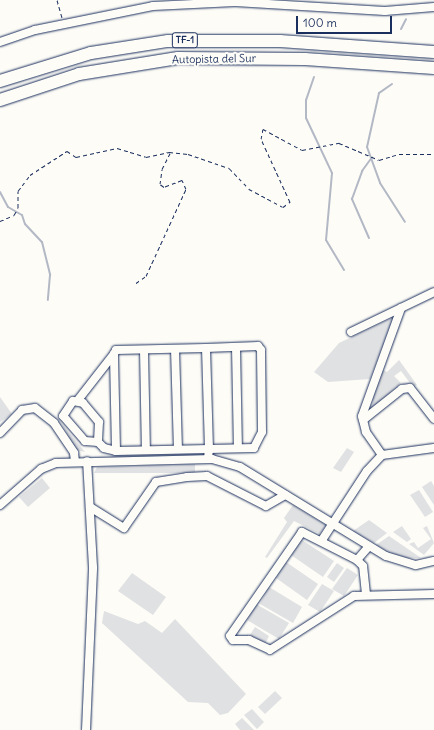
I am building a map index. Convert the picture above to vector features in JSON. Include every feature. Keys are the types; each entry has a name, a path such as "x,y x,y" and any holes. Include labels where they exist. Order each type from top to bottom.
{"highway":[{"name":"Autopista del Sur","path":"0,81 91,53 168,41 280,41 434,52"},
{"name":"Autopista del Sur","path":"0,100 72,76 118,66 178,58 305,59 434,68"},
{"path":"305,59 434,76"}],"street":[{"path":"173,5 186,0"},
{"path":"0,42 113,12 173,5 236,1 362,11 434,7"},
{"path":"351,332 434,292"},
{"path":"382,455 366,432 362,420 401,308"},
{"path":"258,346 261,350 262,432 254,448 116,451 104,448 98,442 85,441 63,416 73,400 78,400 116,350 236,347 258,346"},
{"path":"236,347 238,448"},
{"path":"206,348 208,459"},
{"path":"175,349 178,449"},
{"path":"144,350 146,450"},
{"path":"114,354 116,451"},
{"path":"362,420 402,389 410,388 434,419"},
{"path":"78,400 99,422 98,442"},
{"path":"0,433 22,410 35,408 54,423 75,461"},
{"path":"322,540 332,523 382,455 434,448"},
{"path":"0,505 40,469 56,463 75,461 208,459 240,467 369,546 407,564 434,561"},
{"path":"86,730 94,567 87,461"},
{"path":"90,507 124,528 156,482 187,476 207,476 266,506 285,495"},
{"path":"366,594 363,566 357,560 306,532 297,536 231,632 233,640 249,640 270,650 348,599 366,594 434,594"},
{"path":"357,560 369,546"}],"path":[{"path":"57,0 63,20"},
{"path":"0,221 14,215 18,208 18,192 30,175 60,153 67,151 82,157 117,148 146,157 170,152 188,154 229,168 249,188 283,207 290,202 261,139 263,130 302,150 339,143 379,160 399,154 434,154"},
{"path":"136,283 146,276 186,189 182,180 164,187 160,184 162,169 170,152"}],"shaded area":[{"path":"394,317 370,379 328,382 314,372 339,343"},
{"path":"399,360 417,385 413,387 401,371 394,376 401,383 372,409 374,388 381,369 387,372"},
{"path":"0,397 12,414 0,422"},
{"path":"62,424 85,452 76,450"},
{"path":"347,448 354,452 341,472 333,468"},
{"path":"195,464 195,473 94,473 97,467"},
{"path":"42,478 50,488 28,507 19,497"},
{"path":"431,481 434,486 434,505 422,487"},
{"path":"419,490 433,512 425,517 410,495"},
{"path":"293,505 326,525 320,534 294,521 267,558 265,557 287,522 284,518"},
{"path":"369,520 387,533 374,543 353,531"},
{"path":"402,526 411,539 407,542 393,532"},
{"path":"427,526 434,543 424,555 409,544 414,542 418,548 431,539 423,528"},
{"path":"389,536 421,558 398,558 376,545"},
{"path":"302,540 334,561 323,577 291,555"},
{"path":"286,562 318,584 307,600 276,578"},
{"path":"337,563 344,568 334,582 327,577"},
{"path":"347,568 358,575 344,596 332,589"},
{"path":"132,573 166,597 153,615 118,591"},
{"path":"322,584 334,591 320,612 308,605"},
{"path":"269,587 302,607 293,623 260,604"},
{"path":"256,604 289,623 279,639 247,620"},
{"path":"104,611 138,624 145,621 162,633 175,619 246,694 228,713 220,715 208,703 188,702 102,623"},
{"path":"255,627 269,636 265,644 250,635"},
{"path":"275,691 282,698 265,714 258,707"},
{"path":"252,709 264,722 257,729 244,715"},
{"path":"242,718 254,730 240,730 235,724"}],"waterway":[{"path":"401,29 406,19"},
{"path":"314,77 306,100 306,118 332,173 326,240 344,270"},
{"path":"392,84 379,93 367,147 380,183 405,222"},
{"path":"369,238 352,199 362,171 372,157"},
{"path":"0,192 8,207 22,215 25,224 42,242 50,275 48,300"}]}
